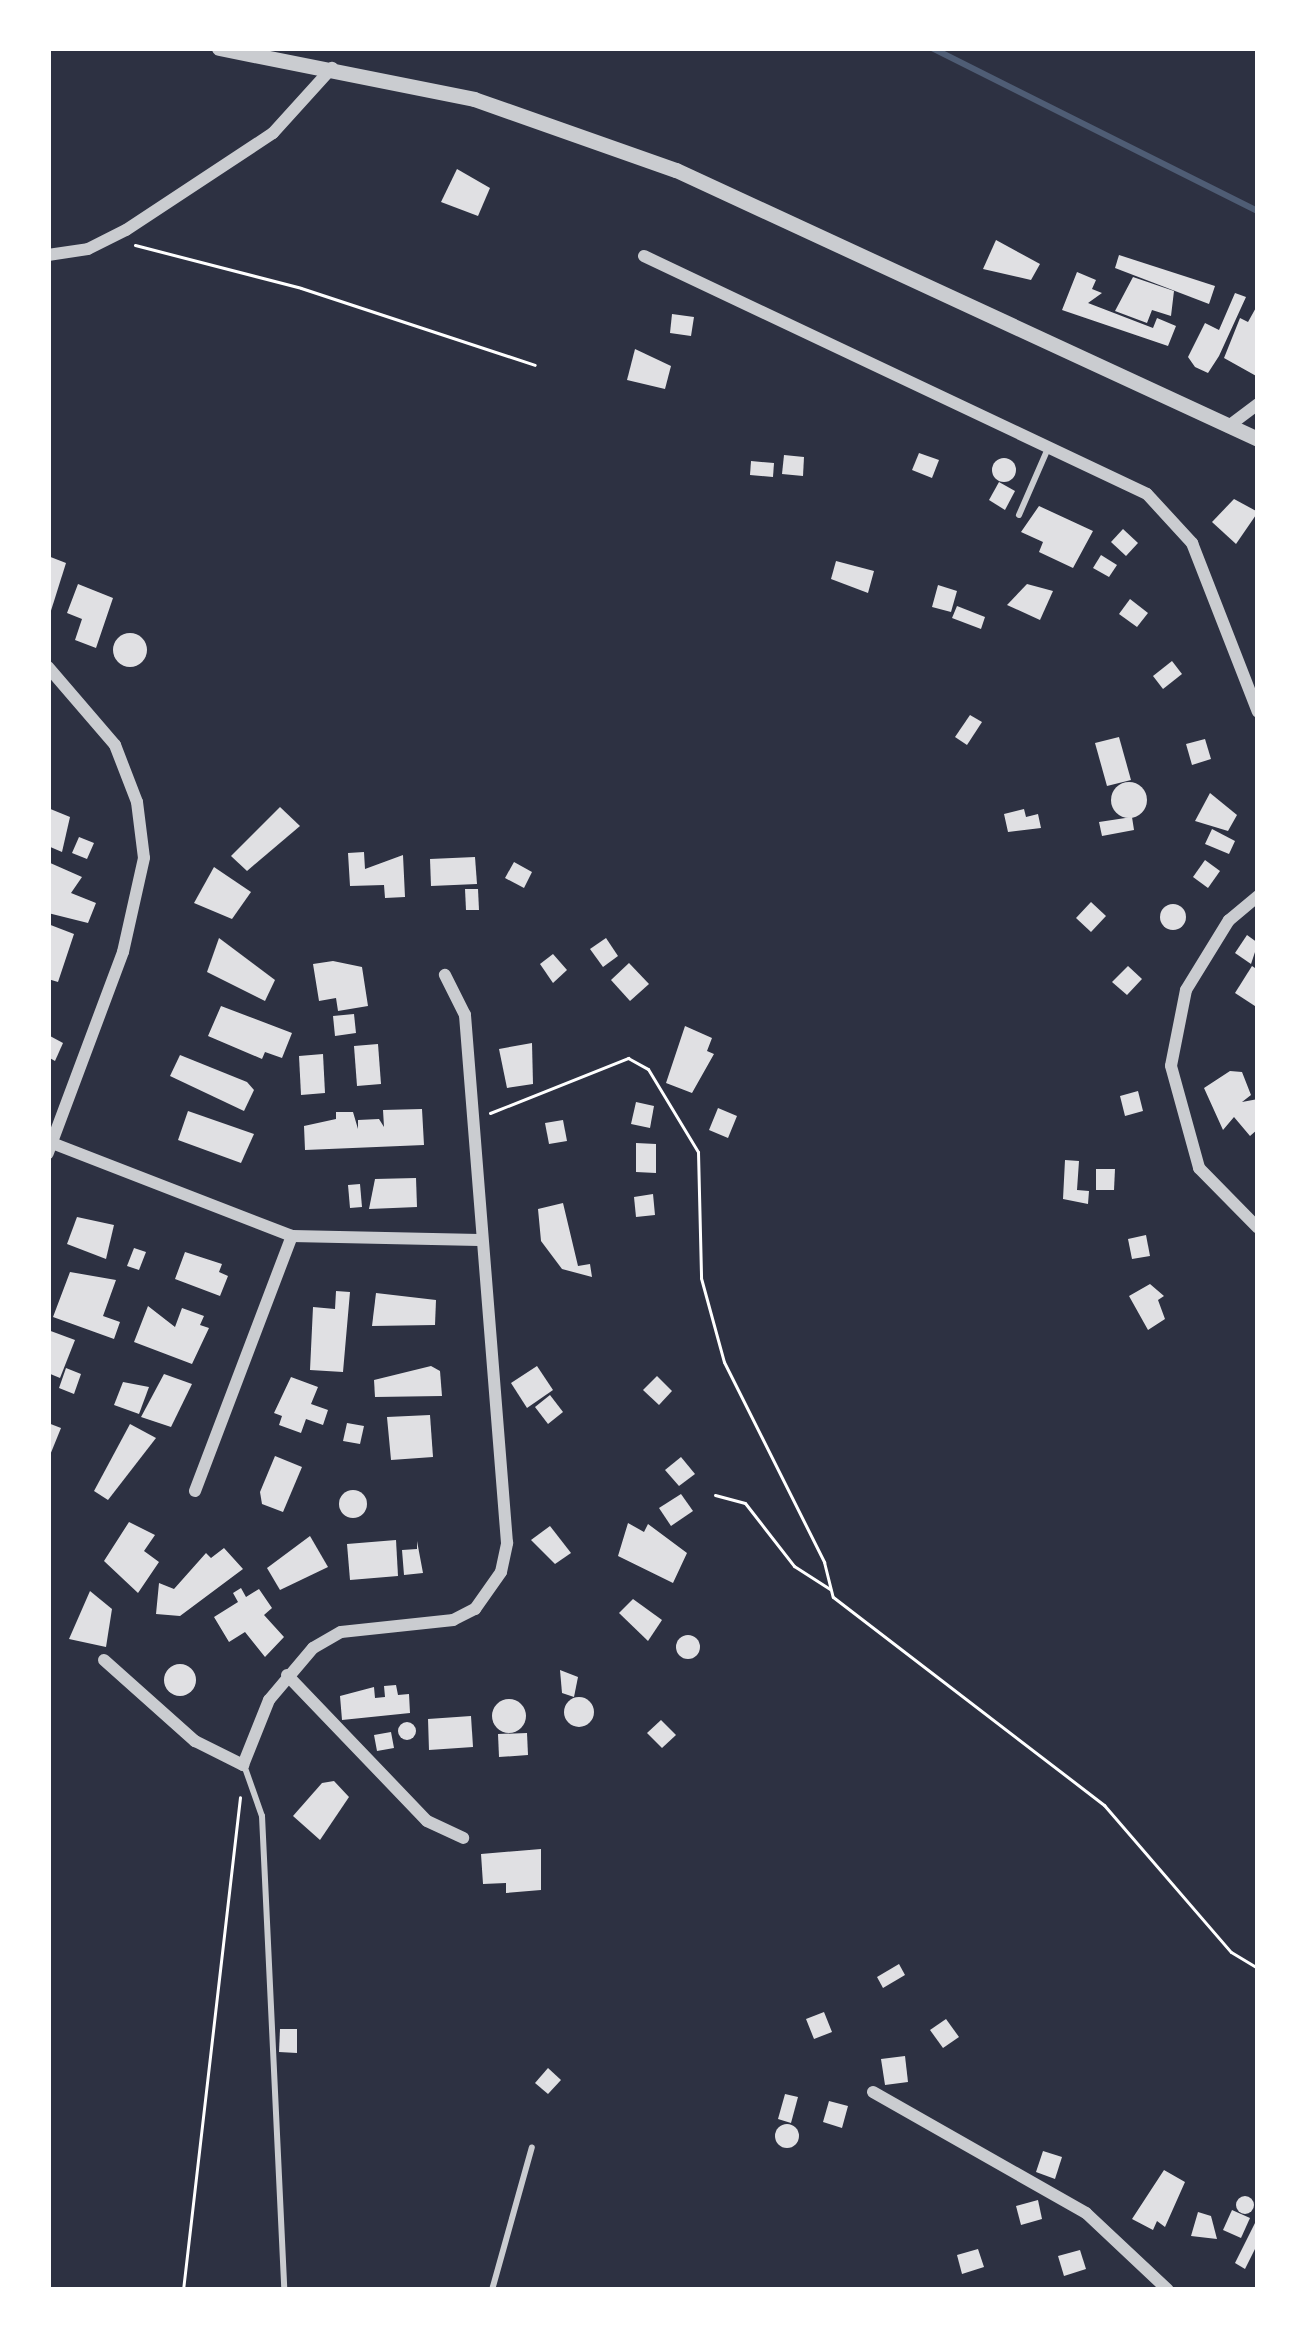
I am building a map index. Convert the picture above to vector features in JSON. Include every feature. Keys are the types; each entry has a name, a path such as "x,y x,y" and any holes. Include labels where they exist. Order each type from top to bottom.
{"street":[{"path":"219,48 474,99 676,170 1258,439"},
{"path":"48,255 109,238 273,133 333,68"},
{"path":"644,256 1120,476 1171,513 1192,543 1258,712"},
{"path":"1230,425 1258,404"},
{"path":"48,667 115,745 144,838 123,952 50,1148 292,1236 478,1240"},
{"path":"1258,896 1229,920 1186,990 1171,1066 1199,1168 1258,1228"},
{"path":"104,1660 195,1741 243,1765 286,1675 340,1632 453,1620 475,1609 501,1572 507,1543 478,1240 465,1015 445,975"},
{"path":"195,1491 292,1236"},
{"path":"286,1675 427,1820 463,1838"},
{"path":"873,2092 1086,2213 1168,2290"}],"lane":[{"path":"1019,515 1050,443"},
{"path":"243,1765 255,1780 262,1816 284,2290"},
{"path":"492,2290 532,2147"}],"path":[{"path":"109,238 301,287 535,365"},
{"path":"473,1117 628,1058 653,1076 698,1152 701,1278 724,1362 831,1590"},
{"path":"715,1496 745,1503 794,1566 831,1590 924,1671 1104,1805 1231,1952 1258,1968"},
{"path":"184,2290 243,1765"}],"building":[{"path":"457,169 490,188 478,216 441,202"},
{"path":"996,240 1040,264 1031,280 983,269"},
{"path":"1119,255 1215,286 1209,304 1115,268"},
{"path":"1077,272 1096,280 1092,289 1102,293 1088,303 1153,328 1157,318 1176,326 1168,346 1062,310"},
{"path":"1133,277 1174,291 1171,316 1152,310 1147,323 1115,311"},
{"path":"1235,293 1246,297 1208,373 1188,357 1205,323 1219,330"},
{"path":"1258,304 1258,377 1224,358 1240,318 1248,322"},
{"path":"672,314 694,317 691,336 670,333"},
{"path":"635,349 671,366 665,389 627,380"},
{"path":"919,453 939,460 932,478 912,470"},
{"path":"784,455 804,457 803,476 782,474"},
{"path":"1004,458 1016,470 1004,482 992,470"},
{"path":"751,461 774,463 773,477 750,475"},
{"path":"999,482 1015,491 1005,510 989,500"},
{"path":"1234,499 1258,512 1236,544 1212,522"},
{"path":"1039,506 1093,531 1073,568 1039,552 1043,542 1021,532"},
{"path":"1123,529 1138,543 1126,556 1111,542"},
{"path":"1101,555 1117,565 1109,577 1093,568"},
{"path":"48,556 66,563 49,617 48,617"},
{"path":"836,561 874,571 868,593 831,579"},
{"path":"78,584 113,598 96,648 75,640 82,619 67,613"},
{"path":"1027,584 1053,591 1040,620 1007,605"},
{"path":"938,585 957,591 951,612 932,607"},
{"path":"1130,599 1148,613 1137,627 1119,614"},
{"path":"957,606 985,617 981,629 952,618"},
{"path":"130,633 142,638 147,650 142,662 130,667 118,662 113,650 118,638"},
{"path":"1172,661 1182,674 1163,689 1153,676"},
{"path":"970,715 982,722 967,745 955,737"},
{"path":"1119,737 1131,780 1107,786 1095,743"},
{"path":"1205,739 1211,759 1192,765 1186,744"},
{"path":"1129,782 1142,787 1147,800 1142,813 1129,818 1116,813 1111,800 1116,787"},
{"path":"1210,793 1237,815 1228,831 1195,821"},
{"path":"280,807 300,826 247,871 231,856"},
{"path":"48,808 70,817 62,852 48,846"},
{"path":"1024,809 1026,817 1038,814 1041,828 1008,832 1004,814"},
{"path":"1132,817 1134,830 1102,836 1099,822"},
{"path":"1212,829 1235,841 1229,854 1205,844"},
{"path":"79,837 94,843 87,859 72,853"},
{"path":"364,852 365,869 403,855 405,897 385,898 384,885 350,886 348,853"},
{"path":"475,857 477,884 431,886 430,859"},
{"path":"1205,860 1220,871 1208,888 1193,877"},
{"path":"48,862 82,877 71,893 96,903 88,923 48,913"},
{"path":"514,862 532,872 524,888 505,878"},
{"path":"214,867 251,892 232,919 194,903"},
{"path":"465,889 478,889 479,910 466,910"},
{"path":"1091,902 1106,916 1091,932 1076,918"},
{"path":"1173,904 1186,917 1173,930 1160,917"},
{"path":"48,924 74,934 58,982 48,979"},
{"path":"1247,935 1258,943 1251,964 1235,953"},
{"path":"219,938 275,980 265,1001 207,972"},
{"path":"606,938 618,956 603,967 590,949"},
{"path":"553,954 567,970 553,983 540,964"},
{"path":"333,961 362,967 368,1006 338,1011 336,998 319,1001 313,964"},
{"path":"629,963 649,984 630,1001 611,980"},
{"path":"1128,966 1142,979 1127,995 1112,982"},
{"path":"1252,966 1258,970 1258,1008 1235,993"},
{"path":"221,1006 292,1033 282,1058 265,1052 262,1059 208,1036"},
{"path":"354,1014 356,1033 335,1036 333,1016"},
{"path":"685,1026 712,1038 707,1051 714,1054 692,1093 666,1083"},
{"path":"50,1036 63,1043 55,1061 48,1057"},
{"path":"532,1043 533,1084 507,1088 499,1049"},
{"path":"378,1044 381,1084 357,1086 354,1046"},
{"path":"323,1054 325,1093 301,1095 299,1056"},
{"path":"180,1055 247,1082 254,1090 244,1111 170,1076"},
{"path":"1230,1071 1242,1072 1251,1095 1242,1102 1258,1099 1258,1129 1250,1136 1234,1117 1223,1130 1204,1088"},
{"path":"1138,1091 1143,1111 1125,1116 1120,1096"},
{"path":"636,1102 654,1106 650,1128 631,1124"},
{"path":"718,1108 737,1116 728,1138 709,1130"},
{"path":"422,1109 424,1145 305,1150 304,1126 336,1119 336,1112 353,1112 358,1129 358,1120 379,1119 384,1127 383,1110"},
{"path":"188,1111 254,1134 241,1163 178,1140"},
{"path":"563,1120 567,1141 549,1144 545,1123"},
{"path":"636,1143 656,1144 656,1173 636,1172"},
{"path":"1065,1160 1079,1161 1077,1190 1089,1191 1088,1204 1063,1199"},
{"path":"1096,1169 1115,1169 1114,1190 1096,1190"},
{"path":"416,1178 417,1207 369,1209 375,1179"},
{"path":"360,1184 362,1207 350,1208 348,1185"},
{"path":"653,1194 655,1215 636,1217 634,1197"},
{"path":"563,1203 578,1266 590,1264 592,1277 562,1269 541,1241 538,1209"},
{"path":"77,1217 114,1225 106,1259 67,1244"},
{"path":"1146,1235 1150,1256 1132,1259 1128,1239"},
{"path":"134,1248 146,1252 139,1270 127,1266"},
{"path":"185,1252 222,1264 219,1272 228,1276 220,1296 175,1279"},
{"path":"70,1272 116,1280 103,1316 120,1322 114,1339 53,1317"},
{"path":"1150,1284 1164,1296 1158,1300 1165,1319 1148,1330 1129,1296"},
{"path":"336,1291 350,1292 343,1372 310,1370 313,1307 335,1309"},
{"path":"376,1293 436,1300 435,1325 372,1326"},
{"path":"148,1306 175,1327 182,1308 204,1316 200,1325 209,1328 192,1364 134,1342"},
{"path":"48,1330 75,1340 60,1378 48,1373"},
{"path":"431,1366 440,1371 442,1396 375,1397 374,1380"},
{"path":"537,1366 553,1390 527,1408 511,1383"},
{"path":"66,1368 81,1374 74,1394 59,1388"},
{"path":"164,1374 192,1384 171,1427 141,1417"},
{"path":"657,1376 672,1391 659,1405 643,1390"},
{"path":"291,1377 318,1387 311,1404 328,1410 323,1425 306,1419 301,1433 279,1425 282,1416 274,1413"},
{"path":"123,1382 149,1387 139,1414 114,1405"},
{"path":"550,1395 563,1412 548,1424 535,1407"},
{"path":"430,1415 433,1457 391,1460 387,1417"},
{"path":"48,1423 61,1428 48,1460"},
{"path":"347,1423 364,1426 360,1444 343,1441"},
{"path":"130,1424 156,1438 108,1500 94,1491"},
{"path":"275,1456 302,1467 283,1512 262,1504 260,1492"},
{"path":"681,1457 695,1474 679,1486 665,1470"},
{"path":"353,1490 363,1494 367,1504 363,1514 353,1518 343,1514 339,1504 343,1494"},
{"path":"681,1494 693,1511 671,1526 659,1508"},
{"path":"129,1522 155,1535 144,1551 159,1562 138,1593 104,1561"},
{"path":"628,1523 644,1532 648,1524 687,1553 673,1583 618,1556"},
{"path":"550,1526 571,1553 555,1564 531,1540"},
{"path":"310,1536 328,1567 280,1590 267,1568"},
{"path":"396,1540 398,1576 350,1580 347,1544"},
{"path":"417,1541 423,1573 404,1575 402,1550 417,1549"},
{"path":"224,1548 243,1569 180,1616 156,1614 159,1583 174,1589 206,1553 211,1558"},
{"path":"241,1588 246,1597 259,1589 272,1608 264,1615 284,1637 265,1657 245,1632 229,1642 214,1617 238,1602 233,1593"},
{"path":"90,1591 112,1609 106,1647 69,1639"},
{"path":"633,1599 662,1620 648,1641 619,1613"},
{"path":"688,1635 697,1638 697,1656 688,1659 679,1656 676,1647 679,1638"},
{"path":"180,1664 191,1669 196,1680 191,1691 180,1696 169,1691 164,1680 169,1669"},
{"path":"560,1670 578,1677 574,1697 562,1693"},
{"path":"396,1685 398,1695 409,1694 410,1713 342,1720 340,1696 374,1687 375,1698 385,1697 384,1686"},
{"path":"579,1697 590,1701 594,1712 590,1723 579,1727 568,1723 564,1712 568,1701"},
{"path":"509,1699 521,1704 526,1716 521,1728 509,1733 497,1728 492,1716 497,1704"},
{"path":"471,1716 473,1747 429,1750 428,1719"},
{"path":"661,1720 676,1735 662,1748 647,1733"},
{"path":"407,1722 416,1731 407,1740 398,1731"},
{"path":"391,1732 394,1748 377,1751 374,1735"},
{"path":"527,1733 528,1755 499,1757 498,1734"},
{"path":"334,1781 349,1797 320,1840 293,1816 322,1783"},
{"path":"541,1849 541,1890 506,1893 506,1883 483,1884 481,1854"},
{"path":"899,1964 905,1975 883,1988 877,1977"},
{"path":"824,2012 832,2032 814,2039 806,2019"},
{"path":"946,2019 959,2037 943,2048 930,2030"},
{"path":"280,2029 297,2029 297,2053 279,2052"},
{"path":"905,2056 908,2082 885,2085 881,2059"},
{"path":"548,2068 561,2080 548,2094 535,2083"},
{"path":"785,2094 798,2097 791,2123 778,2119"},
{"path":"829,2101 848,2106 842,2128 823,2122"},
{"path":"787,2124 796,2127 796,2145 787,2148 778,2145 775,2136 778,2127"},
{"path":"1043,2151 1062,2157 1055,2179 1036,2172"},
{"path":"1164,2170 1185,2182 1165,2227 1157,2221 1153,2230 1132,2219"},
{"path":"1245,2196 1254,2205 1245,2214 1236,2205"},
{"path":"1038,2200 1042,2219 1021,2225 1016,2206"},
{"path":"1232,2210 1250,2218 1241,2238 1223,2230"},
{"path":"1198,2212 1211,2216 1217,2239 1191,2236"},
{"path":"1258,2217 1258,2243 1245,2269 1235,2263"},
{"path":"978,2249 984,2267 962,2274 957,2255"},
{"path":"1080,2250 1086,2269 1064,2276 1058,2256"}],"waterway":[{"path":"932,48 1258,211"}]}
